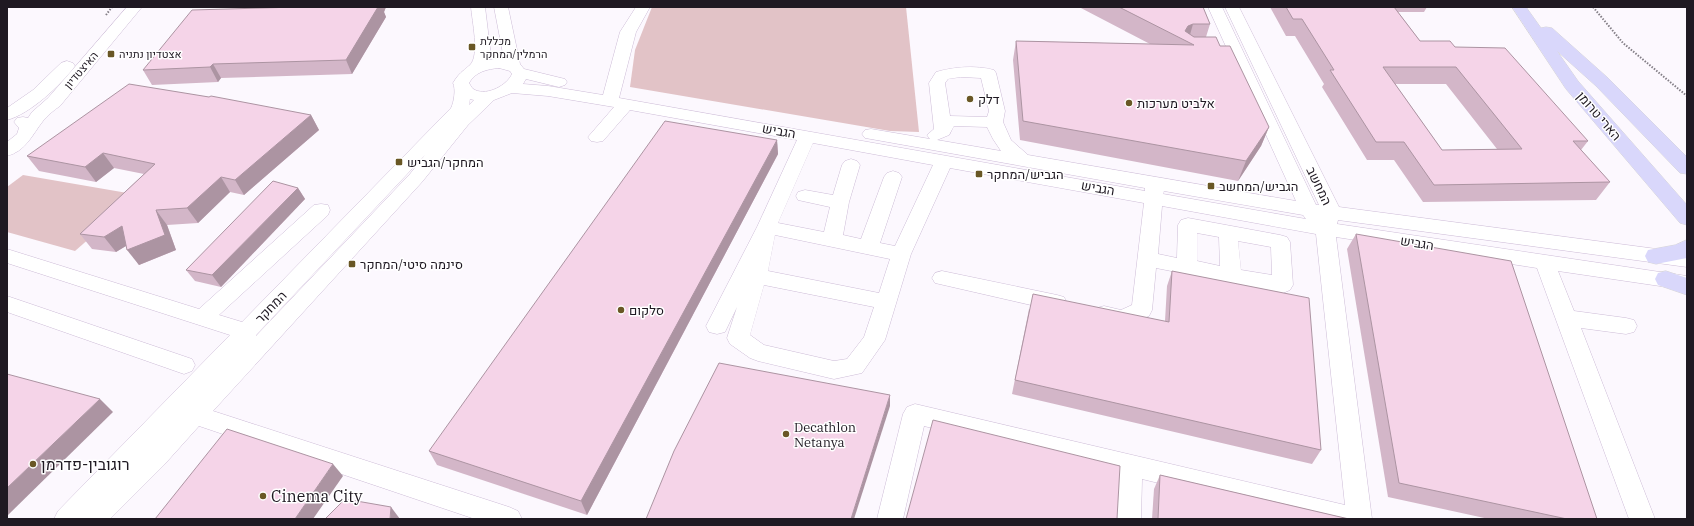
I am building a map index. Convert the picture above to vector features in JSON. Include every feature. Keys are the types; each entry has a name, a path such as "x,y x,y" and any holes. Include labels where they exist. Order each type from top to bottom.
{"main road":[{"name":"הארי טרומן","path":"1519,8 1602,82 1687,168"},
{"name":"הארי טרומן","path":"1519,8 1572,85 1685,217"},
{"path":"1656,256 1680,252 1687,248"},
{"path":"1676,281 1687,287"}],"street":[{"name":"האיצטדיון","path":"7,116 32,101 41,93 118,7"},
{"name":"האיצטדיון","path":"7,150 17,144 38,116 54,102 135,7"},
{"path":"478,7 483,56 474,69 463,78 461,83 462,88 466,92 488,96 510,88 518,80 501,7"},
{"path":"597,137 617,98 623,50 628,32 643,7"},
{"name":"המחשב","path":"1215,7 1227,49 1290,166 1309,210"},
{"name":"המחשב","path":"1232,7 1328,221 1359,519"},
{"name":"הגביש","path":"474,69 495,63 617,98 808,136 944,160 1154,191 1328,221 1545,262 1676,281"},
{"path":"943,131 937,83 942,75 961,72 988,73 997,112 994,122 998,133 1006,147 1022,160"},
{"name":"המחקר","path":"67,519 457,112 462,103 462,88"},
{"name":"הגביש","path":"510,88 617,98 921,142 1022,160 1154,191 1244,199 1309,210 1328,221 1687,260"},
{"name":"המחקר","path":"93,519 149,464 195,415 416,178 462,122 488,96"},
{"path":"7,120 25,123 28,127 27,132"},
{"path":"921,142 943,131 949,121 994,122"},
{"path":"717,326 767,227 780,193 808,136"},
{"path":"767,227 757,276 738,338 758,352 834,370 854,367 874,340 901,254 944,160"},
{"path":"832,241 840,202 851,165"},
{"path":"1244,199 1268,198 1278,195 1289,183 1290,166"},
{"path":"868,248 893,177"},
{"path":"942,278 1122,318 1142,310 1154,191"},
{"path":"805,196 840,202"},
{"path":"202,318 321,210"},
{"path":"1147,259 1283,285 1280,242 1188,225 1187,266"},
{"path":"767,227 901,254"},
{"path":"1228,232 1232,275"},
{"path":"7,256 247,332"},
{"path":"1545,262 1642,519"},
{"path":"757,276 886,302"},
{"path":"7,304 184,364"},
{"path":"1566,318 1626,326"},
{"path":"890,519 915,414 1353,519"},
{"path":"195,415 508,519"},
{"path":"1128,519 1130,465"}],"path":[{"path":"1593,7 1624,43 1687,96"}],"shaded area":[{"path":"652,7 906,7 919,132 890,131 630,87 635,50"},
{"path":"23,175 139,195 75,251 7,232 7,187"}],"building":[{"path":"297,7 378,7 346,60 213,64 210,67 143,70 192,10"},
{"name":"אלביט מערכות","path":"1119,7 1203,7 1210,24 1193,24 1188,26 1185,31 1194,37 1216,37 1220,46 1230,46 1269,127 1246,161 1023,121 1016,41 1194,45"},
{"path":"1286,7 1394,7 1420,41 1450,41 1455,47 1505,48 1588,141 1573,141 1610,182 1434,185 1404,142 1376,142 1330,70 1334,70 1302,19 1293,19","holes":["1383,67 1456,67 1522,149 1442,150"]},
{"path":"129,84 209,97 211,96 311,115 235,180 221,177 187,208 156,210 165,235 127,250 122,226 104,237 80,234 155,164 103,153 85,167 27,156"},
{"name":"סלקום","path":"665,121 777,140 581,501 429,451"},
{"path":"273,181 298,188 212,275 186,270"},
{"path":"1356,234 1511,261 1597,519 1567,519 1399,483"},
{"path":"1172,271 1309,298 1321,450 1015,380 1033,294 1169,322"},
{"name":"Decathlon Netanya","path":"719,363 890,395 851,519 646,519 674,451"},
{"name":"רוגובין-פדרמן","path":"7,374 100,399 7,488"},
{"path":"933,420 1120,466 1117,519 906,519"},
{"name":"Cinema City","path":"227,429 333,464 295,519 155,519"},
{"path":"1160,475 1349,519 1158,519"},
{"path":"345,499 391,507 390,519 325,519"}],"place":[{"name":"מכללת הרמלין/המחקר","path":"472,47"},
{"name":"אצטדיון נתניה","path":"111,54"},
{"name":"דלק","path":"970,99"},
{"name":"אלביט מערכות","path":"1129,103"},
{"name":"המחקר/הגביש","path":"399,162"},
{"name":"הגביש/המחקר","path":"979,174"},
{"name":"הגביש/המחשב","path":"1211,186"},
{"name":"סינמה סיטי/המחקר","path":"352,264"},
{"name":"סלקום","path":"621,310"},
{"name":"Decathlon Netanya","path":"786,434"},
{"name":"רוגובין-פדרמן","path":"33,464"},
{"name":"Cinema City","path":"263,496"}]}
